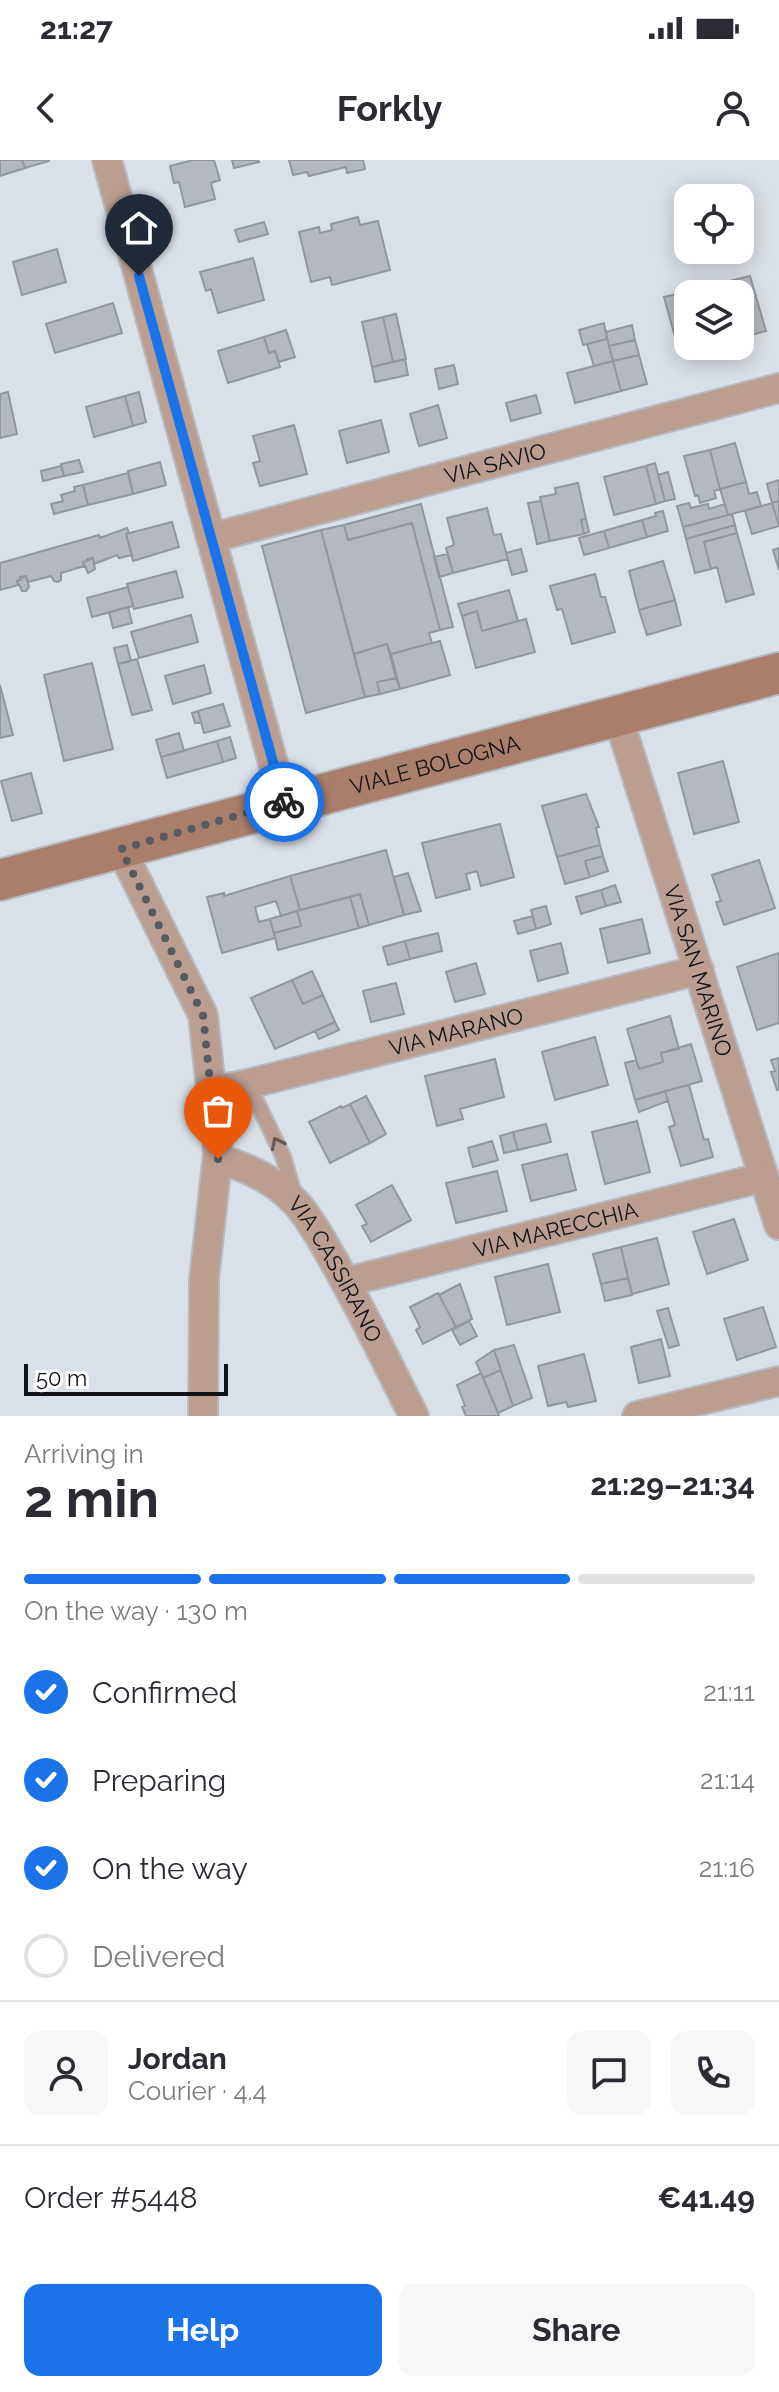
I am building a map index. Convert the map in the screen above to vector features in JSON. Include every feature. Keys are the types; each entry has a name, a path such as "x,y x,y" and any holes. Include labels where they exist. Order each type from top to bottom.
{"main road":[{"name":"VIALE BOLOGNA","path":"0,880 779,673"}],"street":[{"path":"107,160 284,803"},
{"name":"VIA SAVIO","path":"211,538 779,388"},
{"name":"VIA SAN MARINO","path":"618,717 779,1225"},
{"path":"121,849 203,1015 218,1159 204,1280 203,1416"},
{"name":"VIA MARANO","path":"211,1087 229,1088 248,1084 699,970"},
{"name":"VIA CASSIRANO","path":"218,1159 245,1166 276,1185 297,1205 316,1230 346,1282 414,1416"},
{"name":"VIA MARECCHIA","path":"346,1282 764,1177"},
{"path":"637,1416 779,1381"}],"lane":[{"path":"248,1084 283,1156 297,1205"}],"building":[{"path":"0,160 22,160 25,168 0,176"},
{"path":"22,160 49,160 49,161 25,168"},
{"path":"193,160 214,160 220,180 211,183 215,199 185,207 179,182 174,183 170,166"},
{"path":"232,160 258,160 259,162 234,168"},
{"path":"289,160 363,160 365,169 347,173 346,167 309,176 307,172 293,175"},
{"path":"358,217 360,225 378,221 390,270 332,285 330,277 311,282 299,232 319,227 320,233 332,230 331,224"},
{"path":"264,222 268,234 239,242 235,230"},
{"path":"57,249 66,282 22,295 13,262"},
{"path":"253,258 264,300 218,313 211,289 206,291 200,272"},
{"path":"754,290 766,331 754,334"},
{"path":"674,295 674,333 664,297"},
{"path":"113,303 122,333 55,353 46,324"},
{"path":"396,314 406,359 393,362 383,317"},
{"path":"383,317 393,362 372,367 362,322"},
{"path":"604,323 607,339 583,345 579,330"},
{"path":"632,325 635,340 609,346 606,332"},
{"path":"286,330 295,357 279,362 275,351 269,353 264,337"},
{"path":"264,337 269,353 275,351 280,367 228,383 218,351"},
{"path":"607,339 613,361 594,366 587,344"},
{"path":"635,340 639,355 613,361 609,346"},
{"path":"639,355 647,384 621,391 613,361"},
{"path":"405,359 408,375 375,382 372,367"},
{"path":"613,361 621,391 575,403 567,373"},
{"path":"454,365 458,384 439,389 435,369"},
{"path":"8,392 17,434 0,438 0,394"},
{"path":"139,392 146,422 133,426 125,396"},
{"path":"536,395 541,413 511,421 506,403"},
{"path":"125,396 133,426 94,437 86,407"},
{"path":"438,405 447,438 419,446 410,414"},
{"path":"381,420 389,452 347,463 339,431"},
{"path":"294,425 307,474 260,486 253,463 260,461 253,436"},
{"path":"735,443 746,482 720,489 710,450"},
{"path":"710,450 720,489 714,491 716,498 700,503 698,495 695,496 684,456"},
{"path":"79,460 83,472 64,476 61,464"},
{"path":"160,462 166,485 133,494 128,471"},
{"path":"655,463 665,501 656,504 646,466"},
{"path":"61,466 64,476 43,481 41,471"},
{"path":"646,466 656,504 614,515 604,477"},
{"path":"668,472 675,499 665,501 658,475"},
{"path":"128,473 133,494 88,505 83,485"},
{"path":"779,480 779,501 772,503 767,484"},
{"path":"746,482 749,494 757,492 761,506 728,515 720,489"},
{"path":"578,483 586,519 581,520 584,534 550,541 540,497 556,494 555,488"},
{"path":"83,485 88,505 54,514 51,504 63,501 61,495"},
{"path":"541,501 550,541 537,544 528,503"},
{"path":"779,501 779,526 772,503"},
{"path":"689,503 691,508 708,504 709,509 725,504 728,515 683,527 677,506"},
{"path":"772,503 779,526 752,534 745,511"},
{"path":"421,504 453,627 440,630 412,523 348,540 344,525"},
{"path":"487,508 494,535 501,534 508,559 453,573 446,548 454,545 447,518"},
{"path":"663,511 668,531 647,537 642,520"},
{"path":"732,514 735,525 686,539 683,527"},
{"path":"586,519 589,532 584,534 581,520"},
{"path":"642,520 647,537 609,548 604,531"},
{"path":"172,522 179,547 133,561 126,534"},
{"path":"412,523 440,630 429,633 432,643 391,654 387,644 354,654 321,530 344,525 348,540"},
{"path":"735,525 737,533 704,542 711,569 695,573 686,539"},
{"path":"127,528 132,555 119,558 117,555 94,564 93,558 87,559 83,562 84,566 61,573 58,582 51,576 28,582 26,576 20,577 18,585 0,590 0,563 99,535 100,538"},
{"path":"321,530 365,697 306,713 262,546"},
{"path":"604,531 609,548 584,555 579,538"},
{"path":"737,533 754,594 726,602 717,567 711,569 704,542"},
{"path":"779,548 779,570 773,550"},
{"path":"521,549 527,571 512,575 506,553"},
{"path":"448,554 453,573 439,577 434,557"},
{"path":"93,558 95,569 88,573 83,562"},
{"path":"663,561 675,600 639,610 629,571"},
{"path":"176,571 183,597 134,609 127,584"},
{"path":"595,574 615,632 572,644 562,609 557,610 550,586"},
{"path":"26,576 29,587 22,591 17,581"},
{"path":"128,587 133,606 92,617 87,598"},
{"path":"509,590 518,621 482,631 477,611 462,616 458,604"},
{"path":"675,600 681,625 647,635 639,610"},
{"path":"128,607 132,623 113,628 109,612"},
{"path":"477,611 482,631 526,619 535,652 476,668 462,616"},
{"path":"191,615 198,642 139,658 131,632"},
{"path":"440,641 450,675 400,689 391,654"},
{"path":"387,644 396,678 377,682 380,694 365,697 354,654"},
{"path":"127,645 131,661 118,664 114,648"},
{"path":"137,659 152,710 132,715 118,664"},
{"path":"92,663 113,749 64,761 44,675"},
{"path":"204,665 211,693 173,704 165,676"},
{"path":"396,678 400,689 380,694 377,682"},
{"path":"0,685 13,735 0,738"},
{"path":"223,704 230,726 204,733 198,711"},
{"path":"198,711 201,722 195,723 192,713"},
{"path":"179,733 184,751 161,757 156,740"},
{"path":"230,737 236,758 223,762 217,741"},
{"path":"217,741 223,762 167,778 161,757"},
{"path":"723,761 739,822 694,834 678,773"},
{"path":"31,773 42,813 12,821 1,781"},
{"path":"586,794 599,827 596,828 600,845 557,857 542,806"},
{"path":"500,824 514,877 481,886 477,871 466,874 470,889 436,898 422,843"},
{"path":"600,845 603,856 585,861 590,877 565,884 557,857"},
{"path":"386,850 404,915 369,925 360,894 300,910 290,876"},
{"path":"603,856 608,871 590,877 585,861"},
{"path":"759,860 775,908 724,925 716,902 721,901 712,875"},
{"path":"408,873 421,911 404,915 394,877"},
{"path":"290,876 300,910 281,916 276,901 255,907 259,922 270,919 275,938 222,953 207,897 224,893 224,896"},
{"path":"615,885 621,902 606,906 601,890"},
{"path":"601,890 606,906 581,914 576,897"},
{"path":"360,894 369,925 359,928 350,897"},
{"path":"350,897 359,928 278,950 274,933 301,926 297,911"},
{"path":"546,906 551,924 536,929 531,910"},
{"path":"297,911 301,926 274,933 270,919"},
{"path":"533,916 536,929 518,934 514,921"},
{"path":"642,919 650,953 608,963 600,929"},
{"path":"438,933 442,951 410,959 405,941"},
{"path":"405,941 410,959 388,965 383,947"},
{"path":"561,943 568,973 538,981 530,951"},
{"path":"779,953 779,1023 757,1030 737,967"},
{"path":"476,963 485,994 455,1002 446,972"},
{"path":"312,971 323,995 303,1004 292,980"},
{"path":"292,980 303,1004 323,995 335,1022 275,1049 251,998"},
{"path":"396,983 404,1014 371,1022 363,991"},
{"path":"670,1016 679,1049 661,1053 663,1062 639,1069 627,1029"},
{"path":"335,1022 339,1030 319,1039 315,1031"},
{"path":"595,1037 608,1085 555,1100 542,1052"},
{"path":"691,1044 702,1081 635,1100 625,1063 636,1060 639,1069 663,1062 661,1053"},
{"path":"779,1058 779,1089 777,1090 771,1060"},
{"path":"495,1059 504,1097 460,1109 463,1119 437,1126 425,1076"},
{"path":"689,1085 704,1140 708,1139 713,1157 681,1166 669,1127 675,1125 665,1091"},
{"path":"665,1091 668,1101 639,1112 635,1100"},
{"path":"366,1096 386,1134 370,1143 350,1104"},
{"path":"350,1104 370,1143 330,1163 309,1122"},
{"path":"637,1121 650,1172 605,1184 592,1132"},
{"path":"546,1124 551,1142 518,1150 513,1132"},
{"path":"513,1132 518,1150 504,1153 500,1136"},
{"path":"492,1141 498,1160 473,1167 468,1148"},
{"path":"567,1154 576,1190 531,1201 522,1165"},
{"path":"497,1171 507,1211 456,1223 446,1183"},
{"path":"392,1185 411,1220 371,1242 362,1226 367,1224 356,1205"},
{"path":"734,1219 748,1260 707,1274 693,1232"},
{"path":"657,1238 669,1284 632,1294 621,1247"},
{"path":"621,1247 628,1278 601,1284 593,1254"},
{"path":"548,1264 560,1312 507,1325 495,1277"},
{"path":"628,1278 632,1295 605,1301 601,1284"},
{"path":"460,1284 472,1319 456,1327 439,1295"},
{"path":"438,1293 456,1327 423,1344 416,1330 420,1327 410,1307"},
{"path":"763,1307 776,1347 737,1360 724,1319"},
{"path":"668,1308 679,1345 669,1348 657,1311"},
{"path":"469,1321 477,1336 460,1345 452,1330"},
{"path":"661,1339 670,1376 639,1383 631,1347"},
{"path":"514,1345 532,1398 513,1406 494,1350"},
{"path":"494,1350 501,1370 483,1378 476,1362"},
{"path":"584,1354 596,1401 568,1407 566,1402 548,1406 538,1366"},
{"path":"501,1370 513,1406 498,1413 483,1378"},
{"path":"481,1373 498,1416 466,1416 462,1407 465,1406 457,1385"}],"way so far":[{"path":"218,1159 203,1015 121,849 284,802"}],"route":[{"path":"139,276 284,802"}]}
